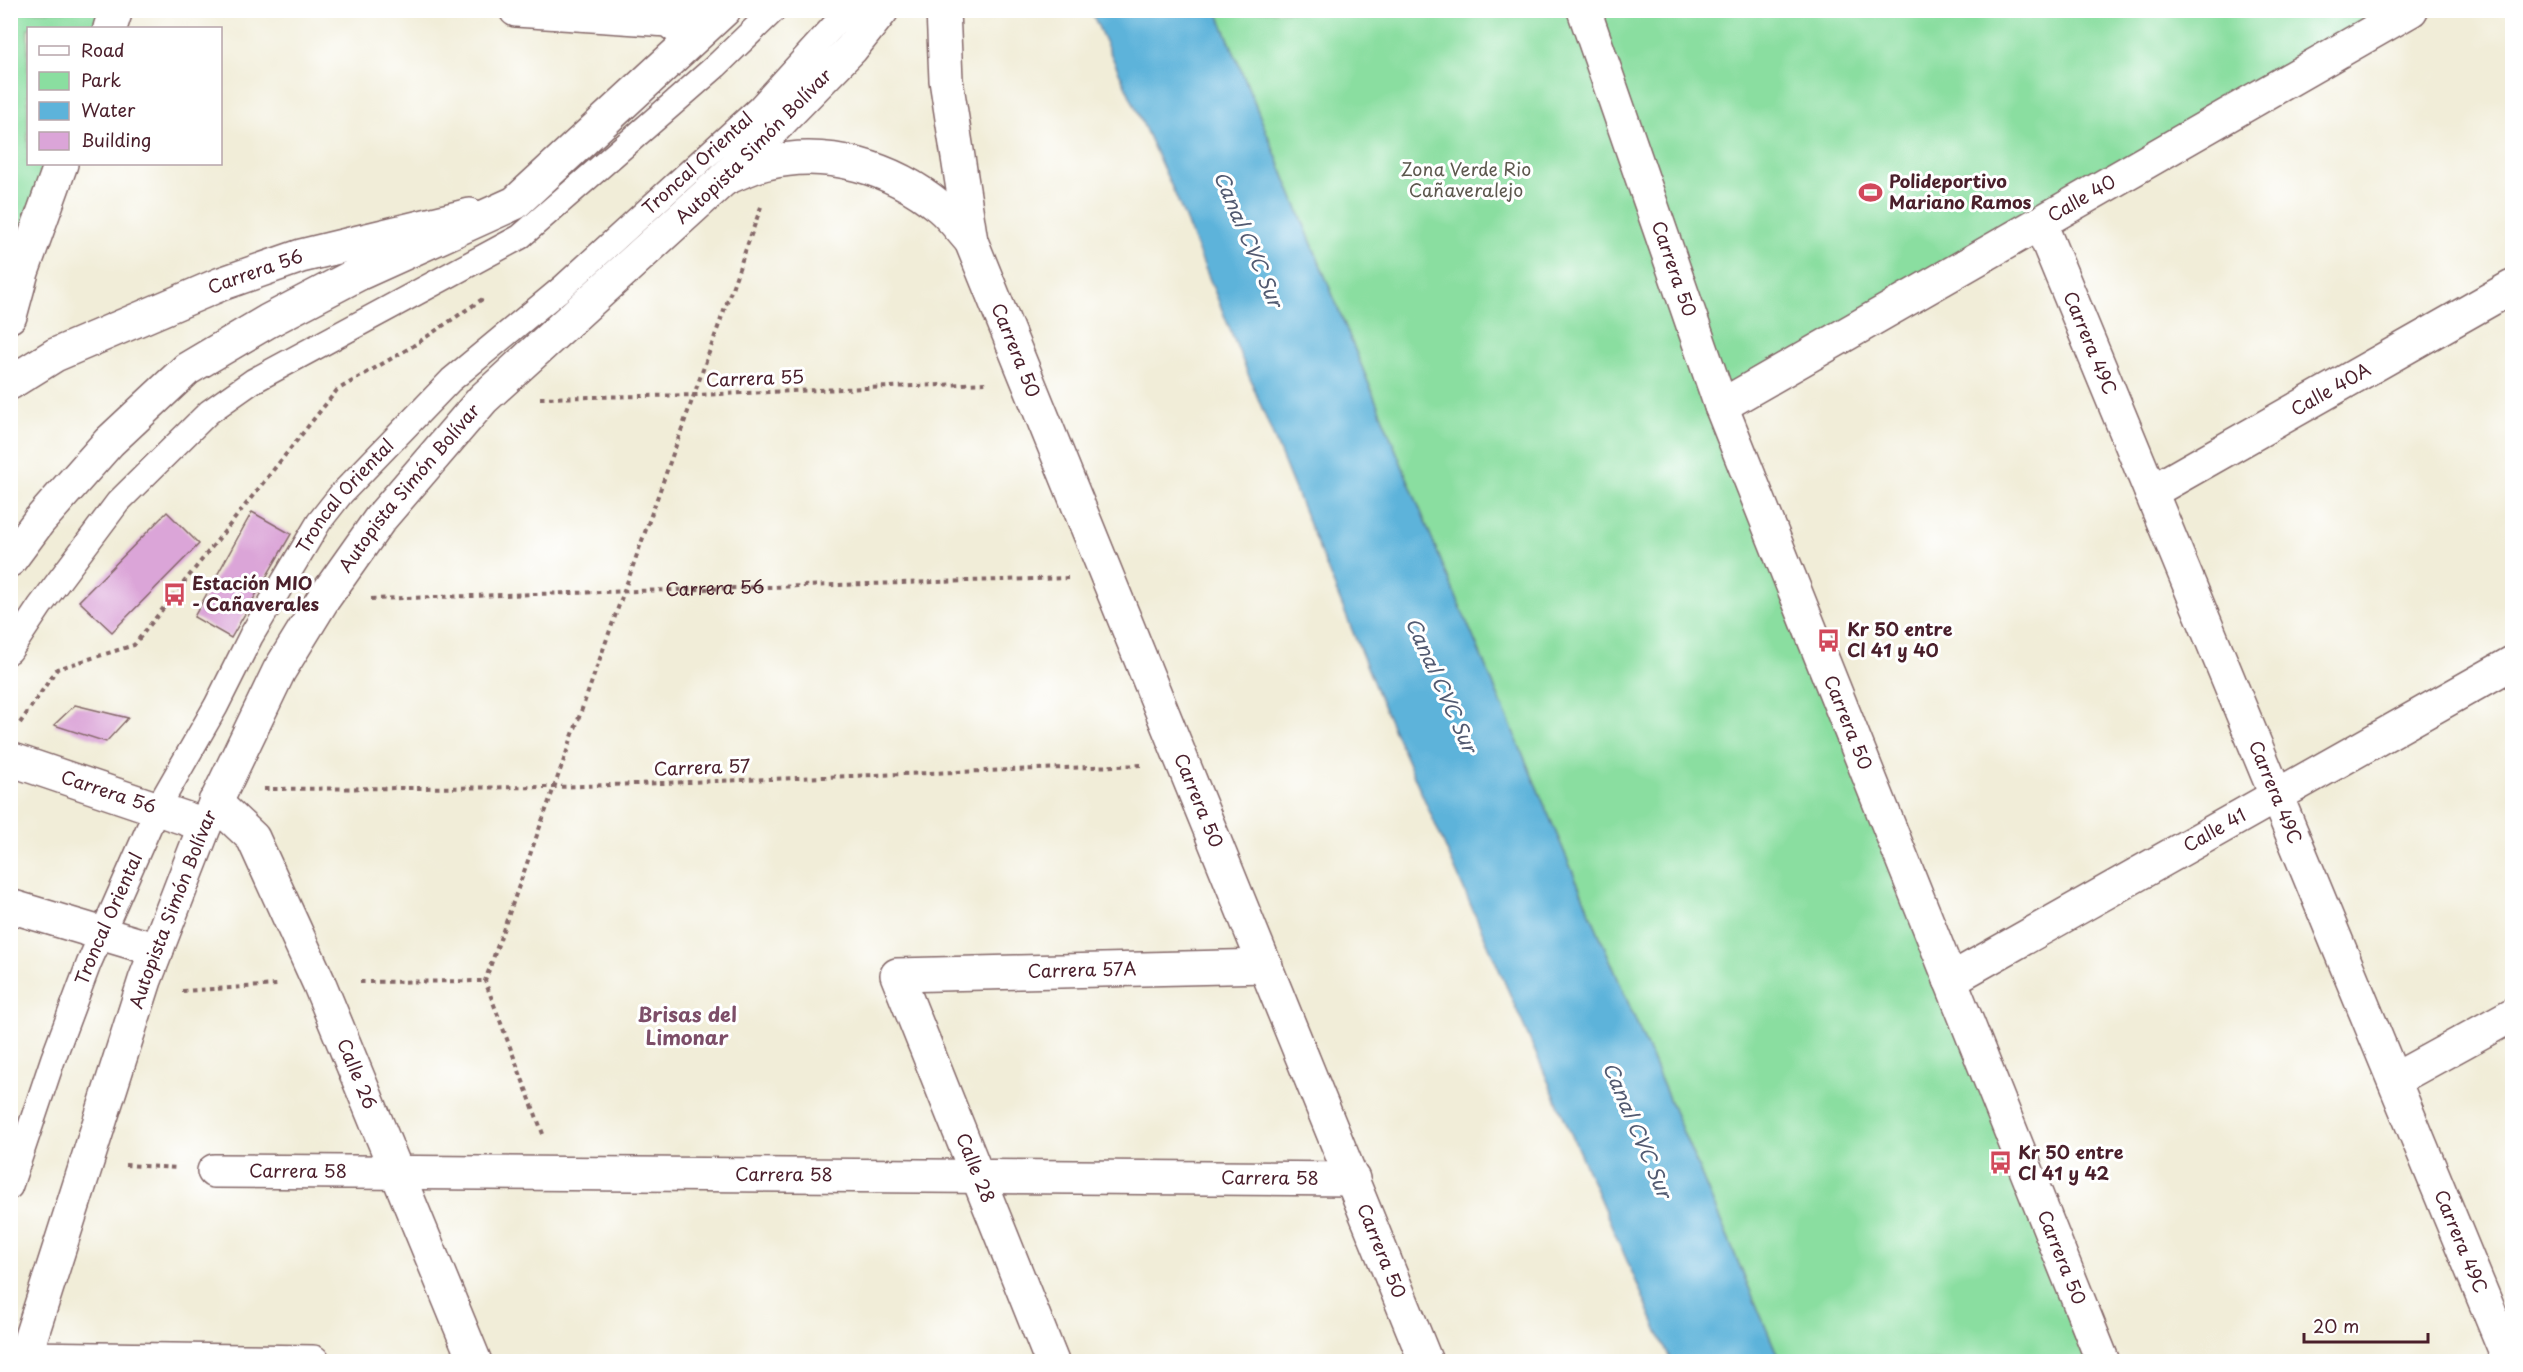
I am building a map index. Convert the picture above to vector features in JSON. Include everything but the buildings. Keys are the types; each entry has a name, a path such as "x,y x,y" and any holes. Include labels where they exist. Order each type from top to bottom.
{"main road":[{"path":"110,27 116,10"},
{"path":"516,10 668,20 692,38"},
{"path":"10,560 39,521 109,442 187,369 268,321 358,274 515,203 724,10"},
{"name":"Autopista Simón Bolívar","path":"23,1360 157,950 214,805 279,671 322,601 380,519 483,399 724,179 851,50 882,10"},
{"name":"Carrera 50","path":"944,10 946,80 971,241 1426,1362"},
{"name":"Carrera 50","path":"1584,10 1721,406 2103,1362"},
{"name":"Calle 40","path":"1721,406 2411,10"},
{"name":"Carrera 50","path":"724,179 768,163 813,158 860,164 903,181 941,207 971,241"},
{"path":"10,315 16,280 61,165"},
{"name":"Carrera 56","path":"10,383 55,355 221,284 301,256 515,203"},
{"name":"Carrera 49C","path":"2040,223 2510,1362"},
{"name":"Calle 40A","path":"2151,492 2512,287"},
{"name":"Calle 41","path":"1950,980 2512,663"},
{"name":"Carrera 56","path":"10,759 157,809 214,805"},
{"name":"Calle 26","path":"214,805 253,838 318,983 475,1362"},
{"path":"10,906 157,950"},
{"name":"Carrera 57A","path":"897,975 1266,966"},
{"name":"Calle 28","path":"897,975 1052,1362"},
{"path":"2394,1080 2512,1015"},
{"name":"Carrera 58","path":"214,1171 1353,1179"},
{"path":"23,1360 313,1362"}],"lane":[{"path":"10,651 40,606 118,502 209,412 253,381 520,237 716,66 774,10"},
{"name":"Troncal Oriental","path":"10,1187 53,1059 100,933 157,809 294,562 341,494 451,380 562,288 759,108 848,10"}],"path":[{"path":"558,1173 485,981 764,200"},
{"name":"Carrera 55","path":"483,399 696,395 1028,381"},
{"path":"18,724 57,669 134,645 337,390"},
{"name":"Carrera 56","path":"322,601 625,594 1108,577"},
{"name":"Carrera 57","path":"214,805 556,787 1184,764"},
{"path":"88,1162 214,1171"}],"green space":[{"path":"11,11 116,11 110,27 27,27 27,165 61,165 11,315"},
{"name":"Zona Verde Rio Cañaveralejo","path":"1217,11 2411,11 1721,406 2103,1361 1780,1361 1443,566"}],"water":[{"name":"Canal CVC Sur","path":"1091,11 1217,11 1443,566 1780,1361 1671,1361 1378,694 1175,194"}],"place":[{"name":"Polideportivo Mariano Ramos","path":"1871,192"},
{"name":"Estación MIO - Cañaverales","path":"174,594"},
{"name":"Kr 50 entre Cl 41 y 40","path":"1829,640"},
{"name":"Kr 50 entre Cl 41 y 42","path":"2000,1163"}],"district":[{"name":"Brisas del Limonar","path":"687,1026"}]}
